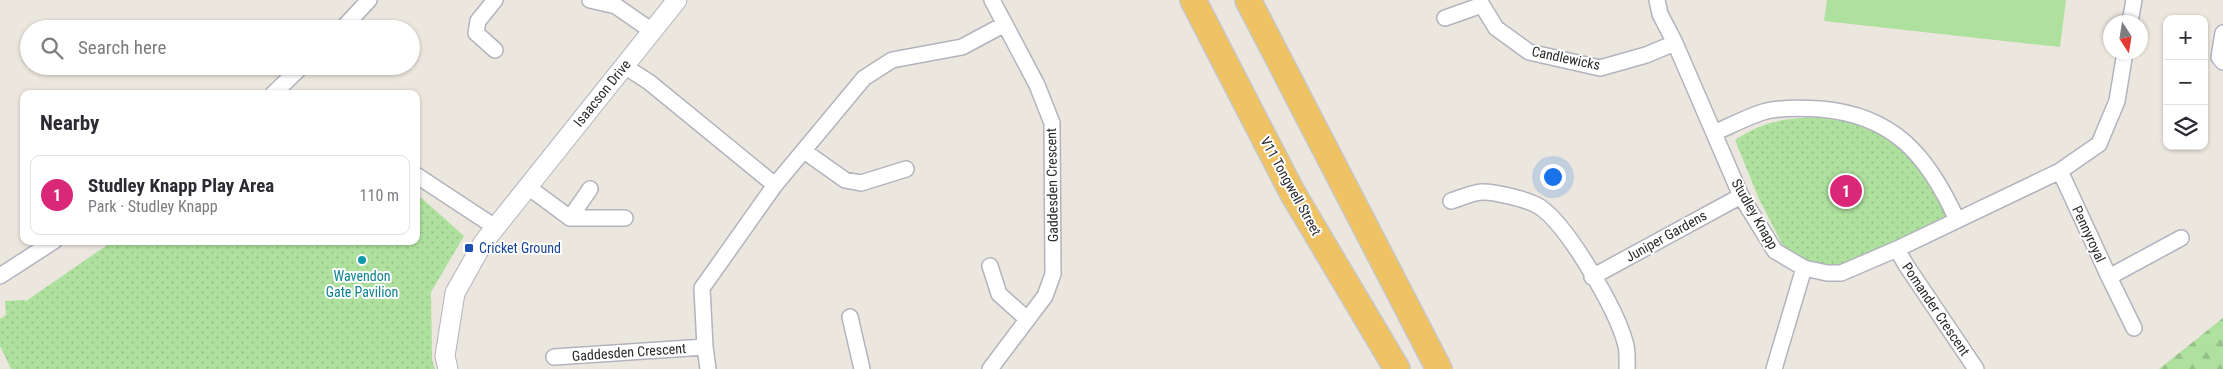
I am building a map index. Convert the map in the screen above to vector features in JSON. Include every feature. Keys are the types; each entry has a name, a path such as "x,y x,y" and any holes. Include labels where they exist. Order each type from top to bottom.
{"highway":[{"name":"V11 Tongwell Street","path":"1193,0 1292,192 1397,369"},
{"path":"1248,0 1439,369"}],"street":[{"path":"350,20 369,0"},
{"path":"495,0 478,21 476,33 495,50"},
{"path":"590,0 616,6 652,31"},
{"name":"Isaacson Drive","path":"448,369 445,356 455,293 483,244 677,0"},
{"name":"Gaddesden Crescent","path":"990,369 1044,296 1053,274 1052,123 1037,86 992,0"},
{"name":"Studley Knapp","path":"1657,0 1660,14 1675,43 1741,196 1775,251 1804,268 1827,273 1841,273 1897,249 2060,170 2099,144 2117,101 2124,60"},
{"path":"2131,15 2134,0"},
{"name":"Candlewicks","path":"1445,18 1482,5 1496,28 1529,52 1600,68 1646,55 1675,43"},
{"name":"Gaddesden Crescent","path":"708,369 702,288 775,184 864,78 892,60 962,47 1005,24"},
{"path":"2223,33 2219,57 2223,62"},
{"path":"624,66 649,82 775,184"},
{"path":"276,90 292,75"},
{"path":"1714,133 1765,111 1807,108 1843,111 1876,123 1904,140 1928,167 1944,192 1957,220"},
{"path":"804,151 845,180 853,182 861,183 906,168"},
{"name":"Pennyroyal","path":"2060,170 2109,277 2181,238"},
{"path":"420,178 495,227"},
{"path":"528,187 570,218 625,218"},
{"path":"570,218 590,189"},
{"path":"1451,201 1481,192 1538,206 1556,221 1607,301 1626,344 1627,369"},
{"name":"Juniper Gardens","path":"1592,277 1741,196"},
{"path":"0,276 48,245"},
{"name":"Pomander Crescent","path":"1897,249 1976,369"},
{"path":"990,266 999,294 1027,319"},
{"path":"1774,369 1804,268"},
{"path":"2109,277 2134,328"},
{"path":"850,317 862,369"},
{"name":"Gaddesden Crescent","path":"554,357 571,349 705,347"}],"green space":[{"path":"1827,0 2066,0 2060,47 1824,21"},
{"path":"1823,117 1858,123 1892,140 1916,161 1933,183 1947,220 1854,262 1825,266 1801,259 1782,244 1759,199 1735,140 1756,128 1777,121"},
{"path":"420,197 464,236 431,292 432,360 435,369 11,369 0,346 0,319 6,315 5,301 26,301 107,245 420,245"},
{"path":"2223,318 2223,369 2159,369"}],"place":[{"name":"Studley Knapp Play Area","path":"1846,191"},
{"name":"Cricket Ground","path":"469,248"},
{"name":"Wavendon Gate Pavilion","path":"362,260"}]}
